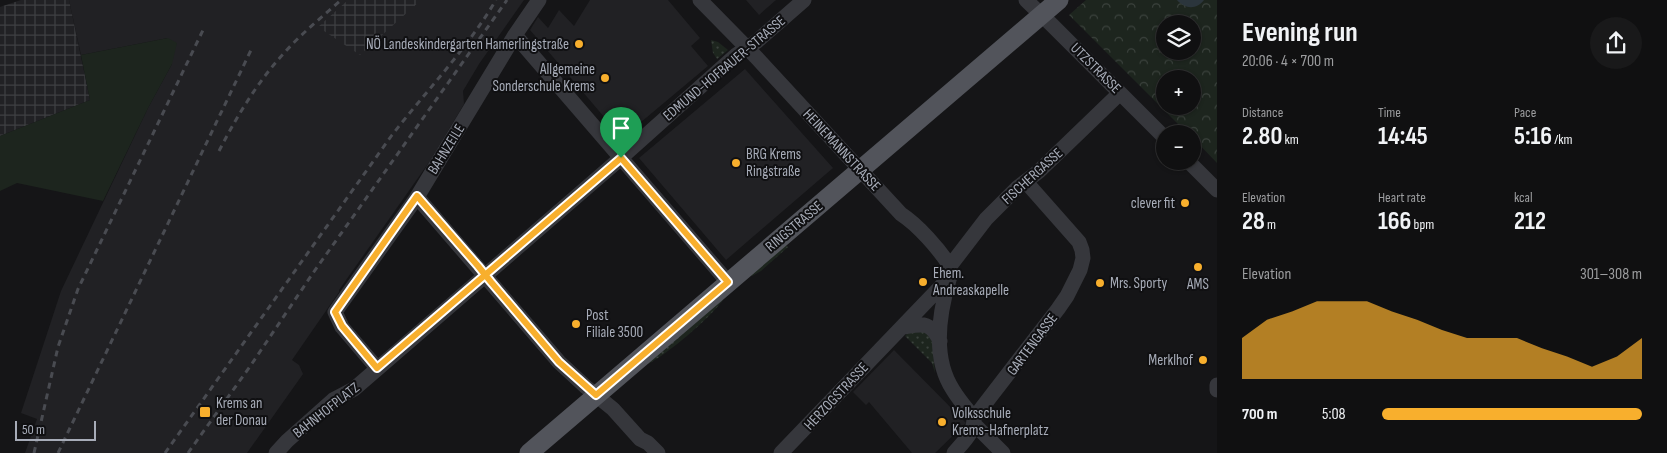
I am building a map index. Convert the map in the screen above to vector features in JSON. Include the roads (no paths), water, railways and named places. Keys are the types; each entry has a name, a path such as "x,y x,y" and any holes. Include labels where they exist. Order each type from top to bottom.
{"main road":[{"name":"RINGSTRASSE","path":"529,453 596,395 724,277 861,170 1059,0"}],"street":[{"name":"BAHNZEILE","path":"377,368 342,326 335,312 417,196 515,35 539,0"},
{"name":"HEINEMANNSTRASSE","path":"686,0 702,15 723,30 734,35"},
{"name":"HEINEMANNSTRASSE","path":"700,0 901,214 909,219 944,257 950,272"},
{"name":"EDMUND-HOFBAUER-STRASSE","path":"486,276 729,62 804,0"},
{"name":"UTZSTRASSE","path":"1026,0 1156,129"},
{"path":"515,35 724,277"},
{"name":"FISCHERGASSE","path":"950,272 986,218 1017,188 1038,172 1120,93"},
{"path":"1197,170 1217,190"},
{"name":"GARTENGASSE","path":"954,453 974,422 1058,309 1080,270 1083,258 1079,242 1026,182"},
{"path":"417,196 559,362 613,408 637,446 648,443 658,453"},
{"path":"950,272 942,304 940,341 942,364 952,389 974,422 1004,453"},
{"name":"HERZOGSTRASSE","path":"789,450 903,327 950,272"},
{"name":"BAHNHOFPLATZ","path":"276,453 333,400 354,389 486,276"},
{"path":"903,327 920,324 927,325 932,328 940,341"}],"water":[{"path":"1177,0 1204,0 1194,7 1187,7"}],"railway":[{"path":"219,151 249,99 275,63 298,38 341,0"},
{"path":"165,453 392,135 460,52 496,0"},
{"path":"188,453 507,0"},
{"path":"34,453 58,347 78,289 204,28"},
{"path":"58,453 252,48"}],"place":[{"name":"NÖ Landeskindergarten Hamerlingstraße","path":"579,44"},
{"name":"Allgemeine Sonderschule Krems","path":"605,78"},
{"name":"BRG Krems Ringstraße","path":"736,163"},
{"name":"clever fit","path":"1185,203"},
{"name":"AMS","path":"1198,267"},
{"name":"Ehem. Andreaskapelle","path":"923,282"},
{"name":"Mrs. Sporty","path":"1100,283"},
{"name":"Post Filiale 3500","path":"576,324"},
{"name":"Merklhof","path":"1203,360"},
{"name":"Krems an der Donau","path":"205,412"},
{"name":"Volksschule Krems-Hafnerplatz","path":"942,422"}]}
